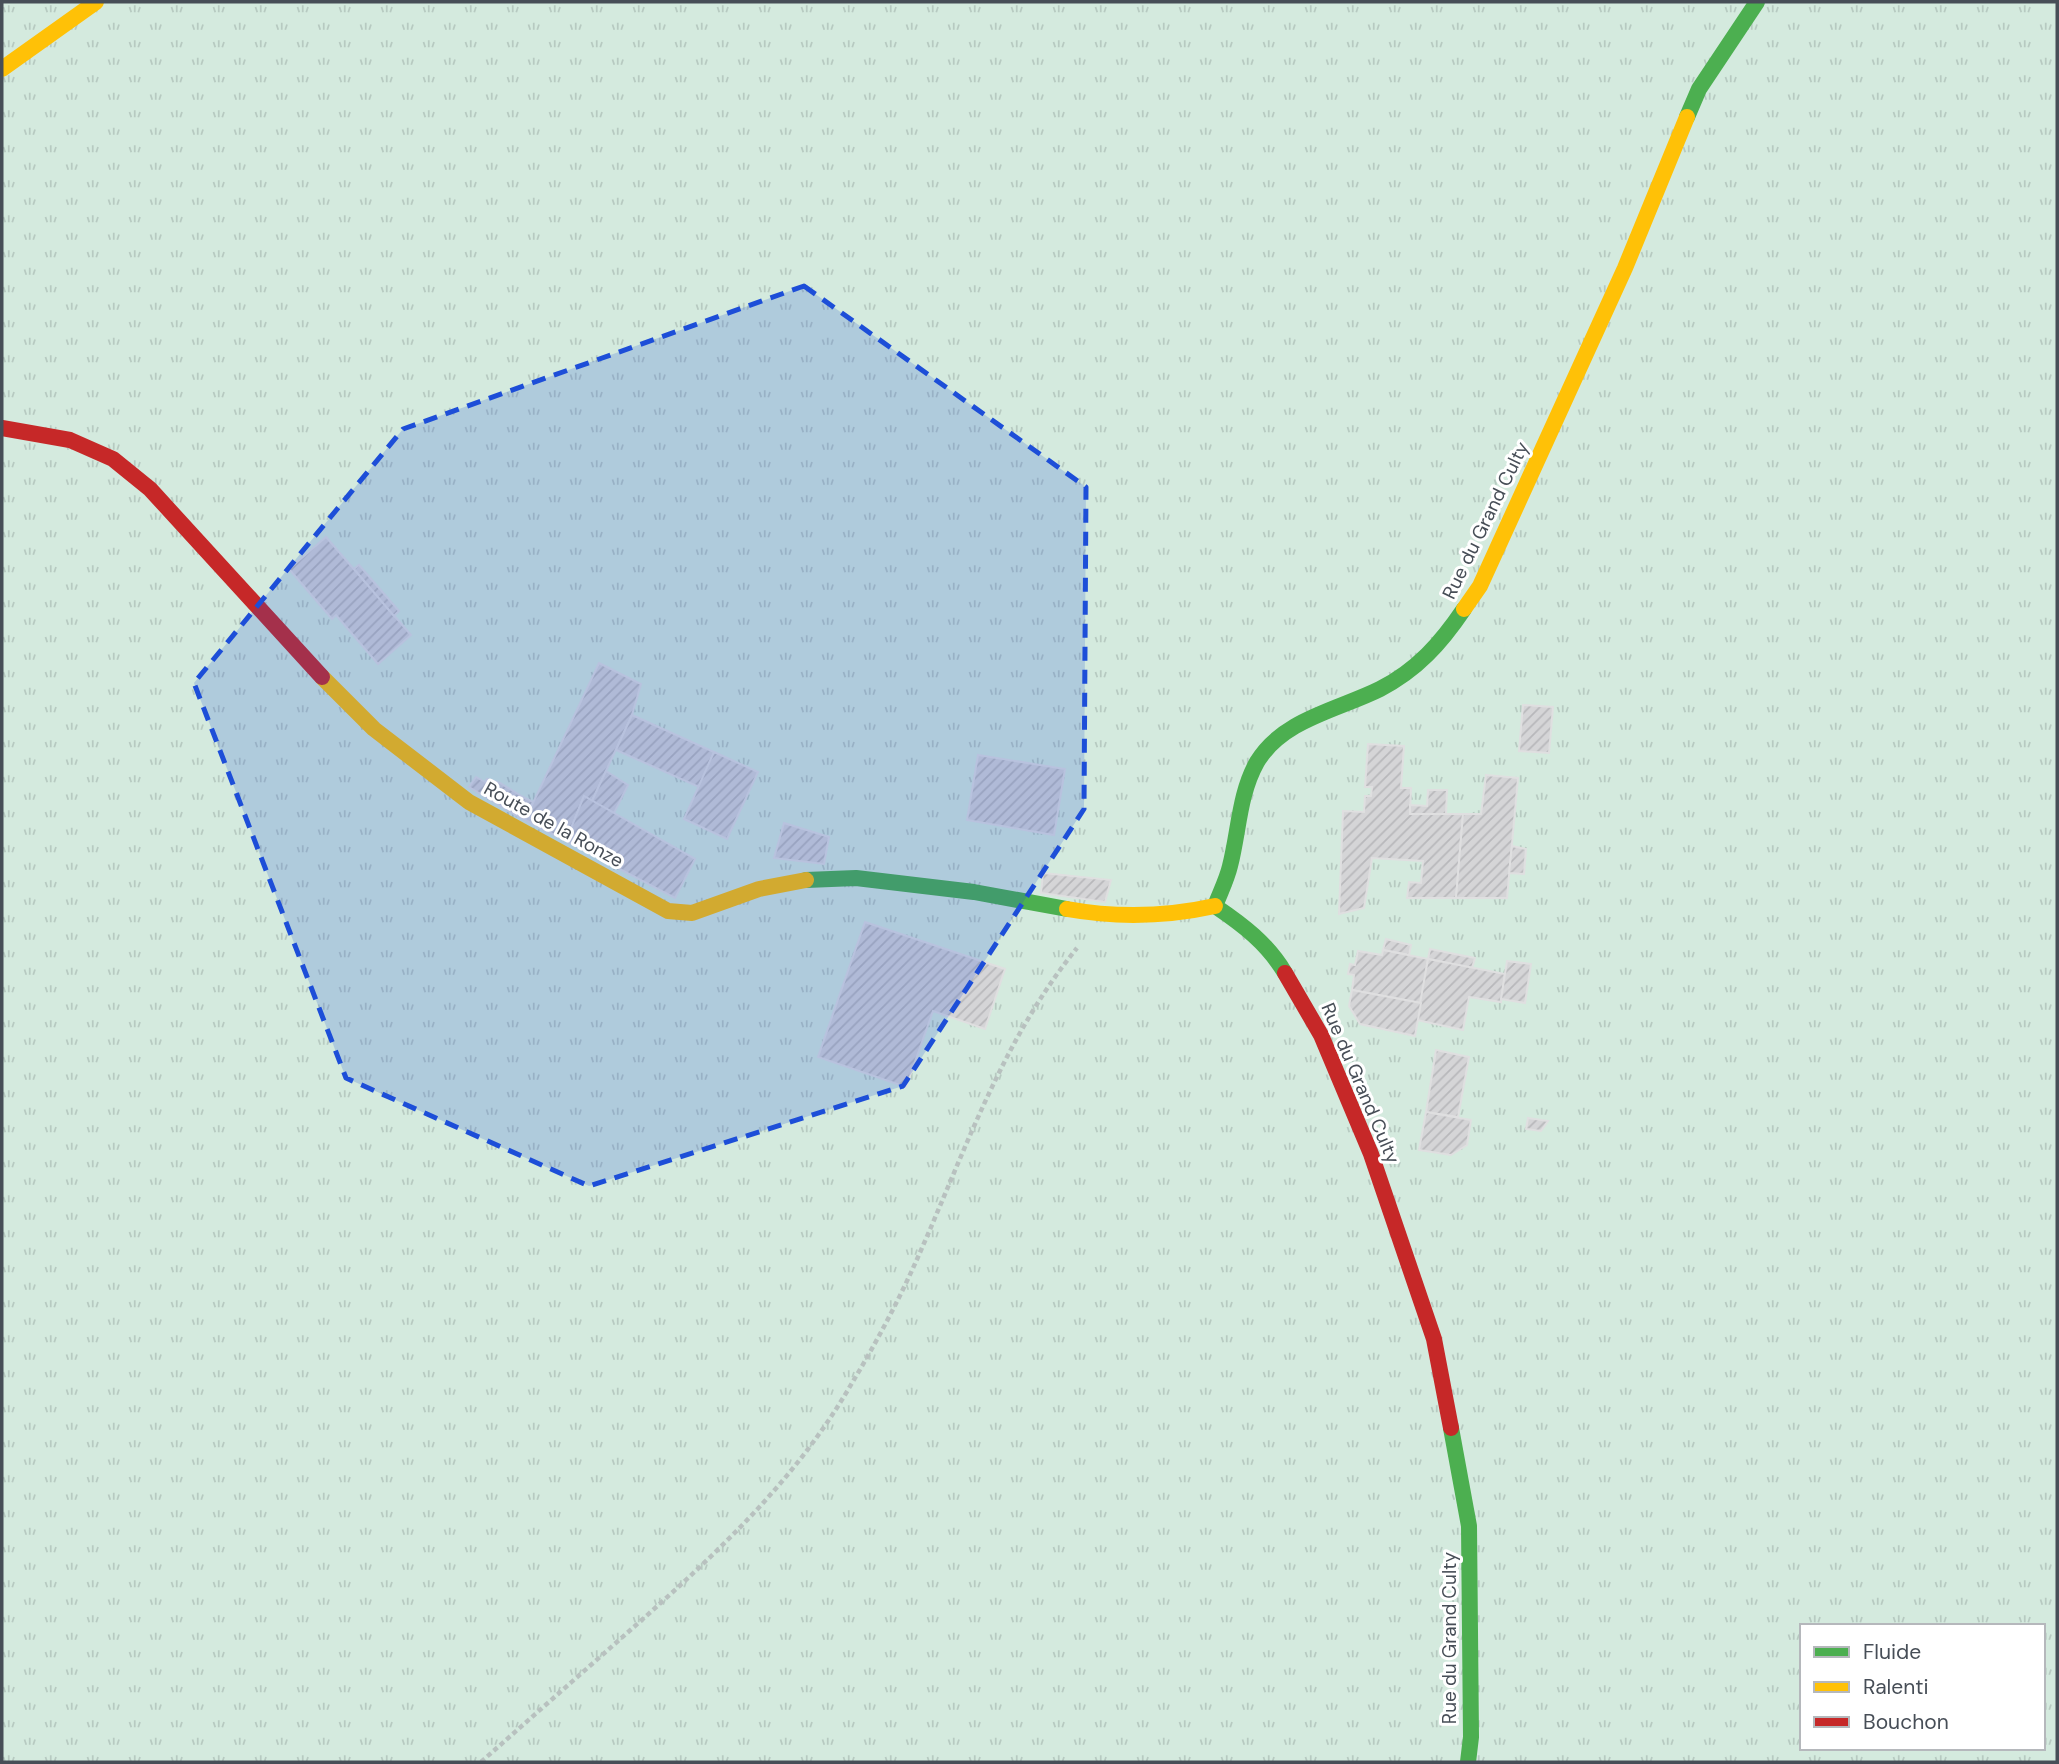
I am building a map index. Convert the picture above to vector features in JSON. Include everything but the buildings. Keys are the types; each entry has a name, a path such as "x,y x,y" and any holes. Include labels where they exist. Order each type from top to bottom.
{"street":[{"path":"2,69 96,2"},
{"name":"Rue du Grand Culty","path":"1468,1762 1471,1737 1469,1526 1434,1339 1371,1154 1321,1035 1274,954 1248,928 1215,906 1230,867 1245,789 1258,761 1278,737 1310,719 1380,689 1414,668 1439,646 1480,586 1625,268 1699,89 1757,2"},
{"name":"Route de la Ronze","path":"2,428 70,440 113,459 150,489 331,690 384,737 469,802 668,911 692,914 759,889 817,877 856,878 974,892 1103,915 1175,915 1215,906"}],"path":[{"path":"481,1762 716,1554 797,1467 840,1404 886,1322 1027,1018 1054,977 1103,915"}],"highlighted area":[{"path":"804,286 1086,487 1084,809 903,1086 589,1186 346,1078 194,683 403,429"}],"green space":[{"path":"2,2 2057,2 2057,1762 2,1762"}],"traffic: fast":[{"path":"1687,117 1699,89 1757,2"},
{"path":"1285,973 1254,935 1215,906 1229,871 1251,774 1268,747 1281,735 1312,717 1380,689 1406,673 1437,644 1464,609"},
{"path":"806,880 856,878 974,892 1067,909"},
{"path":"1451,1428 1469,1526 1471,1737 1468,1762"}],"traffic: slow":[{"path":"2,69 96,2"},
{"path":"1464,609 1480,586 1625,268 1687,117"},
{"path":"322,677 374,729 469,802 668,911 692,913 759,889 806,880"},
{"path":"1067,909 1141,915 1215,906"}],"traffic: jam":[{"path":"2,428 70,440 113,459 150,489 322,677"},
{"path":"1285,973 1321,1035 1371,1154 1434,1339 1451,1428"}]}
